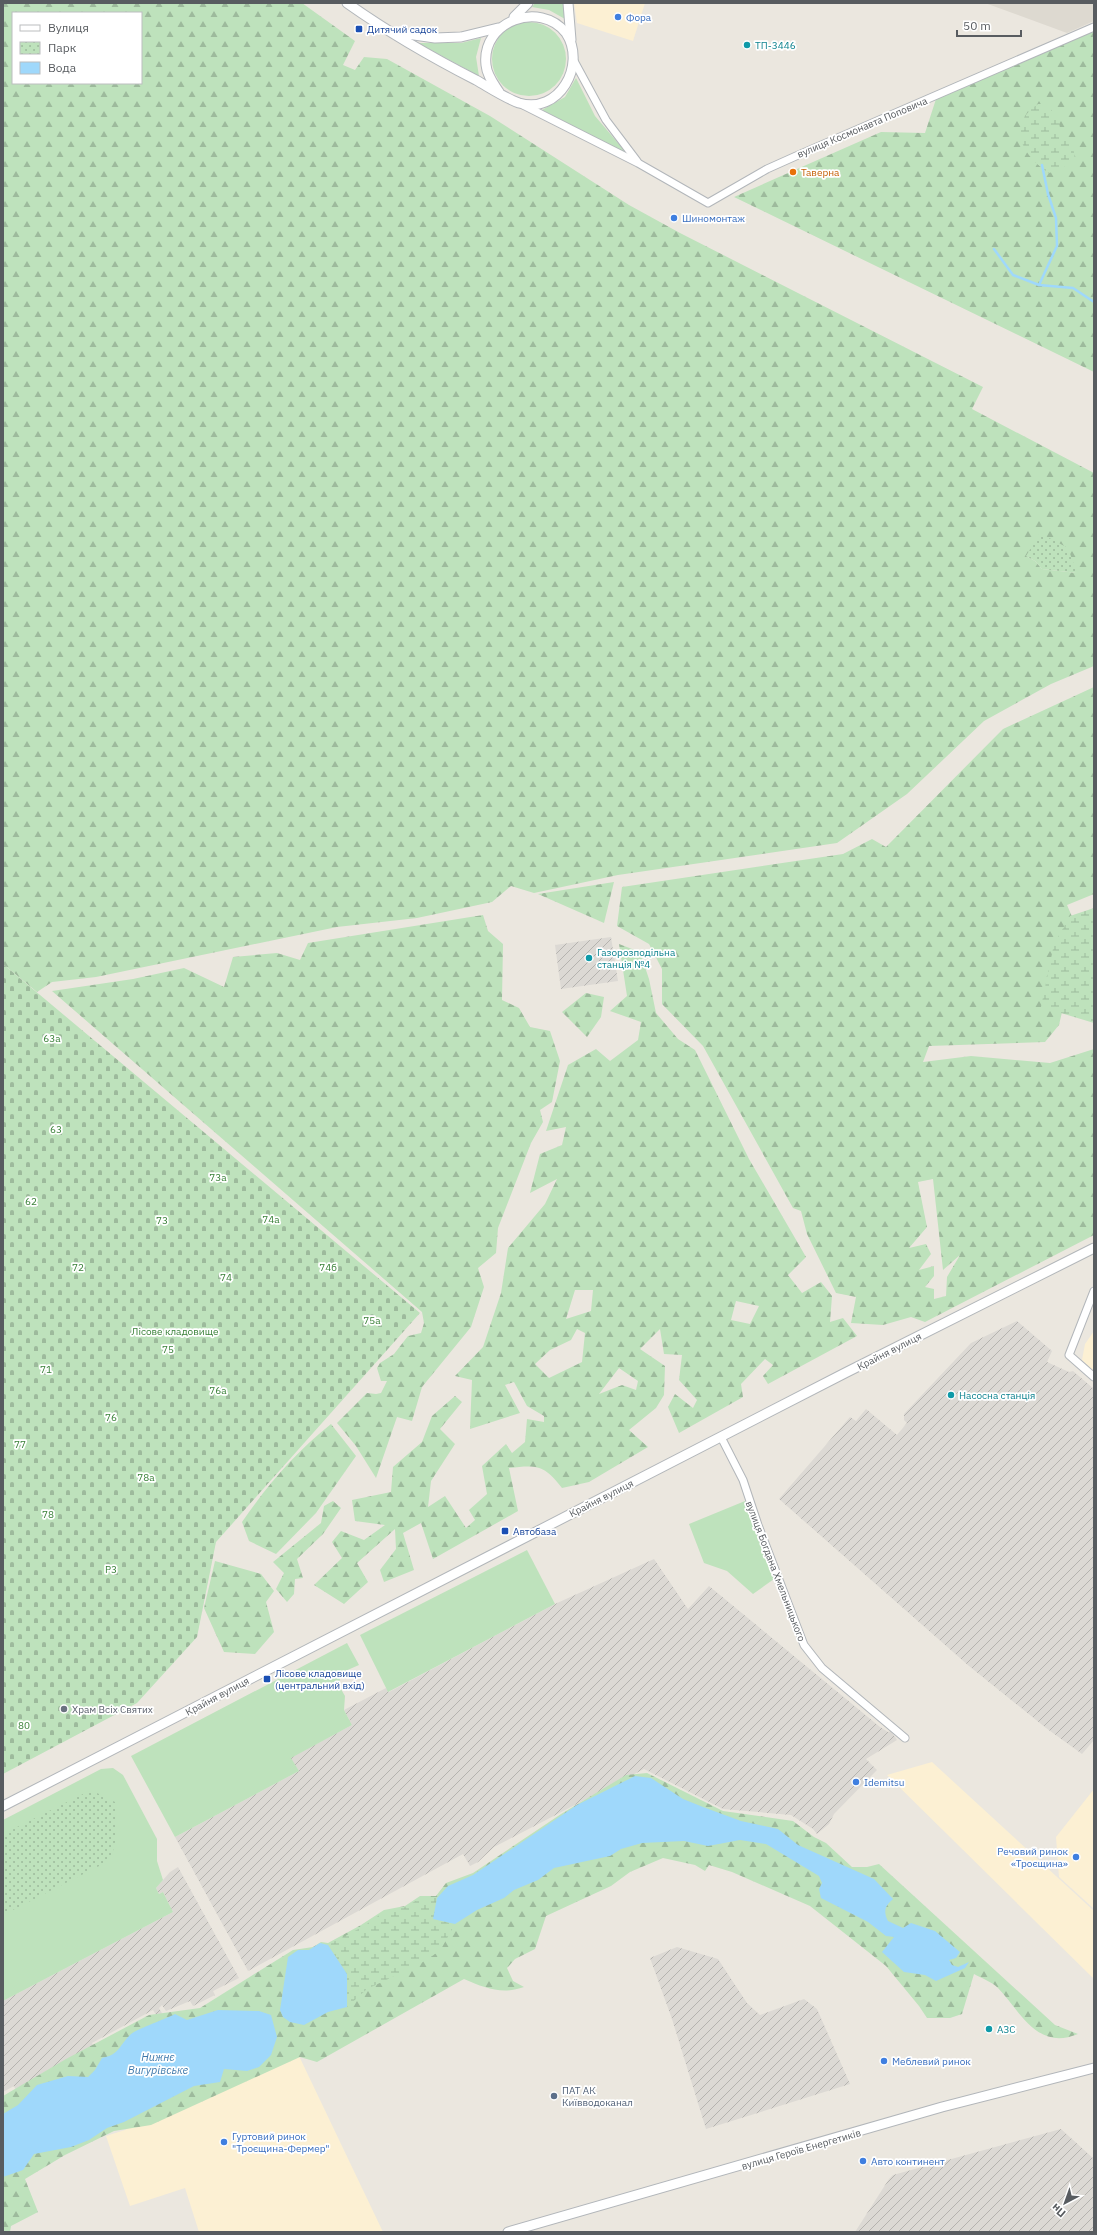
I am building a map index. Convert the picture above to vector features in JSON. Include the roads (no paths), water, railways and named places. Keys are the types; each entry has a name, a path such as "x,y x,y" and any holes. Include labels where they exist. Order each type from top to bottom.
{"street":[{"path":"347,3 387,31 520,103 543,102 554,96 568,81 574,61 568,3"},
{"path":"499,92 491,80 486,67 486,52 490,39 498,28 514,17 528,3"},
{"path":"514,17 528,14 542,16 554,22 565,31 572,43"},
{"name":"вулиця Космонавта Поповича","path":"520,103 638,163 708,203 768,169 796,156 1094,27"},
{"path":"387,31 435,38 461,37 498,28"},
{"name":"вулиця Космонавта Поповича","path":"574,61 606,120 638,163"},
{"name":"Крайня вулиця","path":"3,1806 721,1437 1094,1248"},
{"path":"1094,1291 1069,1355 1094,1377"},
{"name":"вулиця Богдана Хмельницького","path":"721,1437 743,1480 758,1525 804,1645 822,1668 905,1738"},
{"name":"вулиця Героїв Енергетиків","path":"508,2232 942,2107 1094,2068"}],"water":[{"path":"635,1776 651,1778 683,1799 703,1807 741,1821 778,1829 798,1845 874,1879 893,1899 888,1904 885,1911 888,1921 903,1928 911,1923 935,1931 960,1952 956,1958 949,1960 952,1965 958,1967 969,1962 965,1968 936,1981 925,1975 904,1972 882,1952 894,1937 886,1936 868,1922 821,1898 819,1889 822,1883 819,1876 766,1844 740,1840 708,1846 684,1841 642,1843 621,1849 610,1856 554,1868 538,1880 514,1890 504,1898 477,1910 455,1924 433,1919 437,1898 448,1886 473,1875 577,1805"},
{"path":"320,1943 328,1945 347,1974 347,2007 328,2012 304,2025 290,2022 283,2017 280,2010 288,1957 298,1950 309,1950"},
{"name":"Нижнє Вигурівське","path":"218,2010 259,2011 271,2015 277,2037 271,2055 259,2067 247,2071 224,2069 220,2082 194,2086 124,2122 107,2128 89,2140 71,2147 34,2154 23,2170 3,2177 3,2114 18,2105 37,2085 68,2076 88,2077 95,2070 102,2058 112,2055 130,2035 175,2014 187,2020"}],"waterway":[{"path":"1039,285 1057,246 1056,218 1048,194 1042,165"},
{"path":"994,249 1013,275 1039,285 1073,288 1094,302"}],"place":[{"name":"Фора","path":"618,17"},
{"name":"Дитячий садок","path":"359,29"},
{"name":"ТП-3446","path":"747,45"},
{"name":"Таверна","path":"793,172"},
{"name":"Шиномонтаж","path":"674,218"},
{"name":"Газорозподільна станція №4","path":"589,958"},
{"name":"Насосна станція","path":"951,1395"},
{"name":"Автобаза","path":"505,1531"},
{"name":"Лісове кладовище (центральний вхід)","path":"267,1679"},
{"name":"Храм Всіх Святих","path":"64,1709"},
{"name":"Idemitsu","path":"856,1782"},
{"name":"Речовий ринок «Троєщина»","path":"1076,1857"},
{"name":"АЗС","path":"989,2029"},
{"name":"Меблевий ринок","path":"884,2061"},
{"name":"ПАТ АК Київводоканал","path":"554,2096"},
{"name":"Гуртовий ринок \"Троєщина-Фермер\"","path":"224,2142"},
{"name":"Авто континент","path":"863,2161"}],"park label":[{"name":"63а","path":"52,1038"},
{"name":"63","path":"56,1129"},
{"name":"73а","path":"218,1177"},
{"name":"62","path":"31,1201"},
{"name":"74а","path":"271,1219"},
{"name":"73","path":"162,1220"},
{"name":"72","path":"78,1267"},
{"name":"74б","path":"328,1267"},
{"name":"74","path":"226,1277"},
{"name":"75а","path":"372,1320"},
{"name":"Лісове кладовище","path":"175,1331"},
{"name":"75","path":"168,1349"},
{"name":"71","path":"46,1369"},
{"name":"76а","path":"218,1390"},
{"name":"76","path":"111,1417"},
{"name":"77","path":"20,1444"},
{"name":"78а","path":"146,1477"},
{"name":"78","path":"48,1514"},
{"name":"Р3","path":"111,1569"},
{"name":"80","path":"24,1725"}]}
